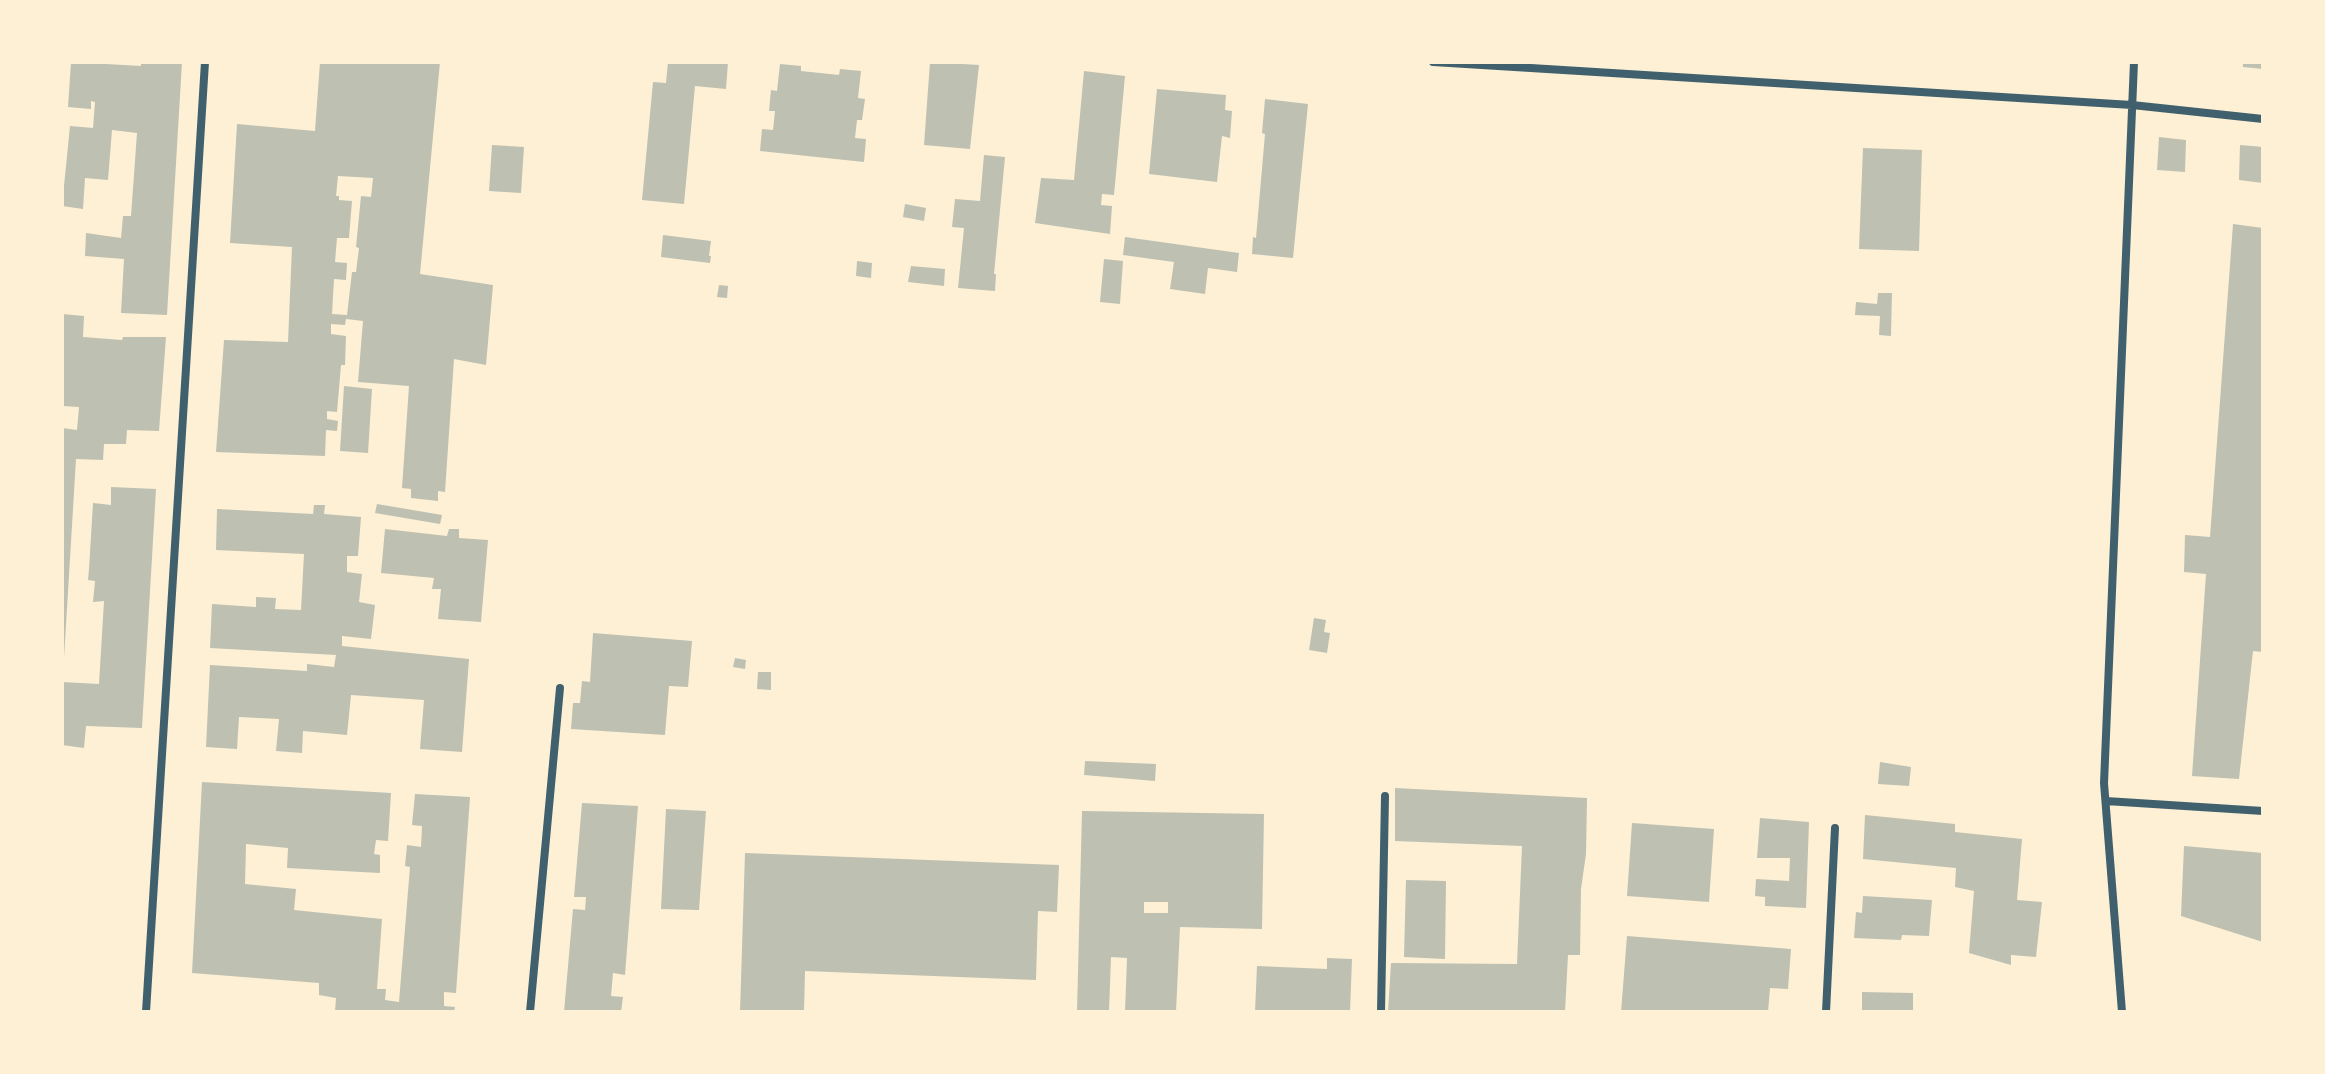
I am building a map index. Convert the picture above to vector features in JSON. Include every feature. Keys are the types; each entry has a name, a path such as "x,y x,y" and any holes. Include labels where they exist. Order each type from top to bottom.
{"street":[{"path":"146,1012 205,62"},
{"path":"1433,62 2132,105 2263,119"},
{"path":"2122,1012 2104,783 2134,62"},
{"path":"530,1012 560,688"},
{"path":"1381,1012 1385,796"},
{"path":"2106,801 2263,811"},
{"path":"1826,1012 1835,828"}],"building":[{"path":"71,62 141,66 141,62 182,62 167,315 121,313 124,259 85,256 86,233 121,238 123,216 131,216 137,133 112,130 108,180 85,178 83,209 62,206 70,126 93,128 95,102 91,101 91,109 68,107"},
{"path":"320,62 440,62 420,274 493,285 486,365 454,359 445,492 438,491 438,501 411,498 411,489 402,488 409,386 358,382 363,321 346,319 345,325 331,324 331,334 346,336 345,365 341,365 337,412 327,411 327,419 338,421 337,431 326,430 325,456 216,452 224,340 288,342 292,247 230,243 237,124 315,131","holes":["338,176 373,178 371,197 361,196 356,247 359,248 356,272 352,272 347,315 332,314 334,279 346,280 347,263 335,262 337,238 349,238 352,201 339,200 336,196"]},
{"path":"668,62 728,62 726,89 695,86 684,204 642,200 653,82 666,83"},
{"path":"930,62 979,65 970,149 924,145"},
{"path":"2243,62 2263,62 2263,69 2243,67"},
{"path":"780,64 801,66 801,71 839,75 840,69 861,71 858,98 865,99 862,120 857,120 855,138 866,139 864,162 760,151 762,129 773,130 775,111 769,111 771,90 777,91"},
{"path":"1084,71 1125,76 1114,195 1102,194 1101,205 1112,206 1110,234 1035,223 1041,178 1074,180"},
{"path":"1157,89 1226,95 1225,110 1232,111 1230,138 1222,136 1217,182 1149,174"},
{"path":"1265,99 1308,104 1293,258 1252,254 1265,134 1262,133"},
{"path":"2159,137 2186,140 2185,172 2157,170"},
{"path":"492,145 524,147 521,193 489,191"},
{"path":"2240,145 2263,147 2263,183 2239,180"},
{"path":"1863,148 1922,150 1919,251 1859,249"},
{"path":"984,155 1005,157 995,291 958,288 964,228 952,227 955,199 980,201"},
{"path":"905,204 926,208 924,221 903,217"},
{"path":"2233,224 2263,228 2263,652 2253,651 2239,779 2192,776 2206,574 2184,572 2185,535 2210,537"},
{"path":"663,235 711,241 710,263 661,257"},
{"path":"1125,237 1239,253 1237,272 1208,268 1205,294 1170,289 1174,262 1123,255"},
{"path":"1104,259 1123,261 1120,304 1100,302"},
{"path":"857,261 872,263 871,278 856,276"},
{"path":"911,266 945,269 944,286 908,282"},
{"path":"719,285 728,286 727,298 717,297"},
{"path":"1878,293 1892,293 1891,336 1879,335 1880,316 1855,315 1856,302 1877,304"},
{"path":"62,314 84,316 83,337 122,340 123,337 166,337 159,431 127,430 126,444 104,444 103,460 76,459 64,658 62,428 77,430 79,407 62,406"},
{"path":"344,386 372,389 368,453 340,451"},
{"path":"111,487 156,489 142,728 86,726 84,748 62,745 62,682 99,684 104,601 93,602 95,581 88,580 93,503 111,505"},
{"path":"377,504 442,515 440,524 375,513"},
{"path":"314,505 325,505 324,514 361,517 358,556 347,556 347,572 362,574 359,602 375,605 371,639 342,636 342,646 469,659 462,752 420,749 424,700 351,695 347,735 303,731 302,753 276,751 279,719 239,717 237,749 206,747 210,665 307,671 307,664 334,667 336,655 210,648 212,604 256,607 256,597 276,598 275,609 301,610 304,554 216,550 217,509 313,514"},
{"path":"385,529 447,536 449,529 459,529 459,538 488,540 481,622 438,619 441,589 432,589 434,578 381,573"},
{"path":"1314,618 1326,620 1324,632 1330,633 1327,653 1309,650"},
{"path":"593,633 692,641 688,687 669,686 665,735 571,729 573,703 580,703 582,681 590,682"},
{"path":"735,658 746,660 745,669 733,667"},
{"path":"758,672 771,672 771,690 757,689"},
{"path":"1085,761 1156,764 1155,781 1084,775"},
{"path":"1880,762 1911,767 1909,786 1878,784"},
{"path":"202,782 391,793 388,841 376,840 374,854 380,855 380,873 287,868 288,848 246,844 245,884 296,889 294,910 382,919 377,989 386,989 385,1000 399,1002 410,867 405,866 407,845 421,847 422,826 412,825 415,794 470,797 456,993 444,992 444,1006 455,1007 454,1012 335,1012 336,998 319,995 319,983 192,973"},
{"path":"1395,788 1587,798 1580,955 1568,955 1565,1012 1388,1012 1391,963 1517,964 1522,846 1395,841"},
{"path":"582,803 638,806 625,975 613,973 611,996 623,997 621,1012 564,1012 573,909 585,910 586,897 574,897"},
{"path":"666,809 706,811 699,910 661,909"},
{"path":"1082,811 1264,814 1262,929 1180,927 1176,1012 1125,1012 1127,958 1111,957 1109,1012 1077,1012","holes":["1144,902 1168,902 1168,913 1144,913"]},
{"path":"1865,815 1955,824 1955,832 2022,839 2017,900 2042,902 2036,957 2011,955 2011,965 1969,953 1974,891 1955,887 1956,868 1863,859"},
{"path":"1760,818 1809,822 1806,908 1765,906 1765,897 1755,896 1756,879 1789,881 1790,858 1757,858"},
{"path":"1632,823 1714,829 1709,902 1627,896"},
{"path":"2184,846 2263,853 2263,942 2181,916"},
{"path":"745,853 1059,865 1057,912 1038,911 1036,980 805,971 804,1012 740,1012"},
{"path":"1406,880 1446,881 1445,959 1404,957"},
{"path":"1863,896 1932,900 1929,936 1902,935 1901,940 1854,938 1856,912 1862,913"},
{"path":"1627,936 1791,949 1788,989 1770,988 1768,1012 1621,1012"},
{"path":"1327,958 1352,959 1350,1012 1255,1012 1257,966 1327,969"},
{"path":"1862,992 1913,993 1913,1012 1862,1012"}]}
